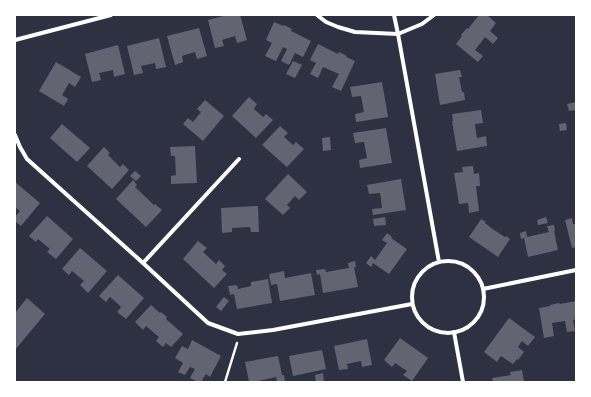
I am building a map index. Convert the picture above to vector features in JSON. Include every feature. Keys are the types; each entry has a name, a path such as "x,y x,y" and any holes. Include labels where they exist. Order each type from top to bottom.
{"street":[{"path":"15,40 112,15"},
{"path":"317,15 326,22 355,32 398,34 422,24 434,15"},
{"path":"394,15 439,262"},
{"path":"15,135 27,159 208,323 238,334 272,330 412,304"},
{"path":"143,263 239,159"},
{"path":"450,261 462,263 471,269 479,278 483,289 483,300 480,312 474,321 465,328 454,332 443,333 432,330 423,324 416,315 412,304 414,282 420,273 429,266 439,262 450,261"},
{"path":"483,289 576,270"},
{"path":"454,332 463,382"}],"path":[{"path":"225,382 237,345 238,334"}],"building":[{"path":"227,15 240,15 247,40 237,43 235,36 222,40 224,46 215,48 208,20"},
{"path":"479,15 487,15 496,23 490,31 498,38 493,44 485,37 475,50 483,56 478,62 456,44 462,36 461,35"},
{"path":"274,22 292,29 291,31 311,41 303,57 295,53 289,65 281,61 287,49 283,47 276,61 265,56 272,43 266,40"},
{"path":"199,28 207,56 197,59 195,52 182,56 183,62 175,65 167,36"},
{"path":"159,38 166,67 156,69 155,63 141,66 143,73 134,75 127,46"},
{"path":"318,44 338,54 339,52 355,61 341,91 332,87 339,74 323,67 318,78 310,74 316,63 310,60"},
{"path":"118,45 125,74 114,77 113,70 99,73 101,80 92,82 85,54"},
{"path":"293,61 302,65 295,78 286,74"},
{"path":"56,62 81,77 75,87 69,83 62,95 68,99 64,106 39,91"},
{"path":"460,70 462,77 459,77 465,100 440,105 435,74"},
{"path":"382,82 388,117 356,122 355,114 364,112 361,96 352,97 350,87"},
{"path":"249,97 257,104 254,109 263,117 266,114 273,120 256,138 232,116"},
{"path":"205,100 224,116 203,141 183,124 188,118 193,122 201,112 197,109"},
{"path":"576,102 576,110 569,111 567,104"},
{"path":"481,110 483,123 475,124 477,138 486,136 487,146 457,151 452,114"},
{"path":"566,123 567,130 560,131 559,124"},
{"path":"62,124 90,148 77,162 50,138"},
{"path":"280,126 288,133 284,137 293,145 296,142 304,149 287,167 262,145"},
{"path":"386,128 392,163 360,168 359,160 367,158 364,142 355,143 353,133"},
{"path":"330,137 331,150 323,151 322,138"},
{"path":"195,146 197,183 171,184 171,176 176,175 175,156 171,156 170,147"},
{"path":"104,147 110,153 108,155 120,167 123,164 129,170 112,189 87,166"},
{"path":"473,166 474,174 479,173 480,186 476,186 479,211 469,213 468,203 459,204 454,173 463,172 462,167"},
{"path":"135,171 141,176 136,181 130,176"},
{"path":"288,174 307,192 299,200 295,196 287,205 290,208 283,215 265,199"},
{"path":"401,179 406,210 373,215 372,209 382,208 380,193 369,194 367,185"},
{"path":"133,180 137,185 135,187 154,205 155,204 162,210 146,227 116,199"},
{"path":"15,182 40,203 21,226 15,221 15,217 20,211 15,207"},
{"path":"258,206 259,232 251,232 250,227 232,228 232,232 222,233 221,208"},
{"path":"47,216 73,239 56,259 47,252 50,249 38,239 36,242 29,236"},
{"path":"385,217 386,225 374,226 373,219"},
{"path":"546,217 548,223 538,225 537,220"},
{"path":"572,218 573,224 576,224 576,247 572,248 565,220"},
{"path":"481,219 494,230 510,239 498,257 469,237"},
{"path":"554,225 558,250 528,257 524,238 521,239 520,233 526,231 527,237 549,232 547,226"},
{"path":"387,233 392,237 391,238 407,249 389,274 373,263 371,267 366,263 371,256 375,260 387,243 382,240"},
{"path":"198,241 207,248 203,252 216,264 219,260 225,266 222,270 227,274 214,288 183,259"},
{"path":"80,248 107,271 88,293 80,285 84,281 72,271 69,275 62,269"},
{"path":"355,261 356,267 354,267 358,287 323,293 320,274 317,275 316,270 325,269 326,272 349,268 348,263"},
{"path":"284,271 285,278 311,273 315,295 280,301 277,284 271,285 269,274"},
{"path":"118,275 144,298 126,319 117,312 121,307 110,297 106,302 99,296"},
{"path":"268,279 272,303 237,309 234,294 230,295 228,286 237,285 238,289 251,286 251,282"},
{"path":"224,297 229,301 221,311 216,307"},
{"path":"27,298 45,314 15,350 15,313"},
{"path":"576,301 576,319 573,320 575,331 567,332 565,321 552,323 554,336 544,338 539,308"},
{"path":"151,305 167,317 166,319 183,334 171,347 166,343 163,347 156,341 159,337 146,326 143,330 135,322"},
{"path":"509,318 535,337 528,346 522,341 518,347 524,352 513,364 501,356 497,362 484,352"},
{"path":"400,338 428,358 412,381 403,375 407,371 395,363 392,367 384,360"},
{"path":"367,339 372,365 362,367 361,361 347,364 348,369 339,370 334,346"},
{"path":"192,340 221,356 210,377 206,374 201,382 190,378 195,369 190,367 185,375 178,372 183,363 175,358 182,346 188,349"},
{"path":"322,350 326,369 293,376 289,356"},
{"path":"278,356 285,382 277,382 276,377 249,382 245,362"},
{"path":"522,370 524,382 493,382 492,378 511,375 510,372"},
{"path":"323,373 324,382 316,382 315,375"}]}
